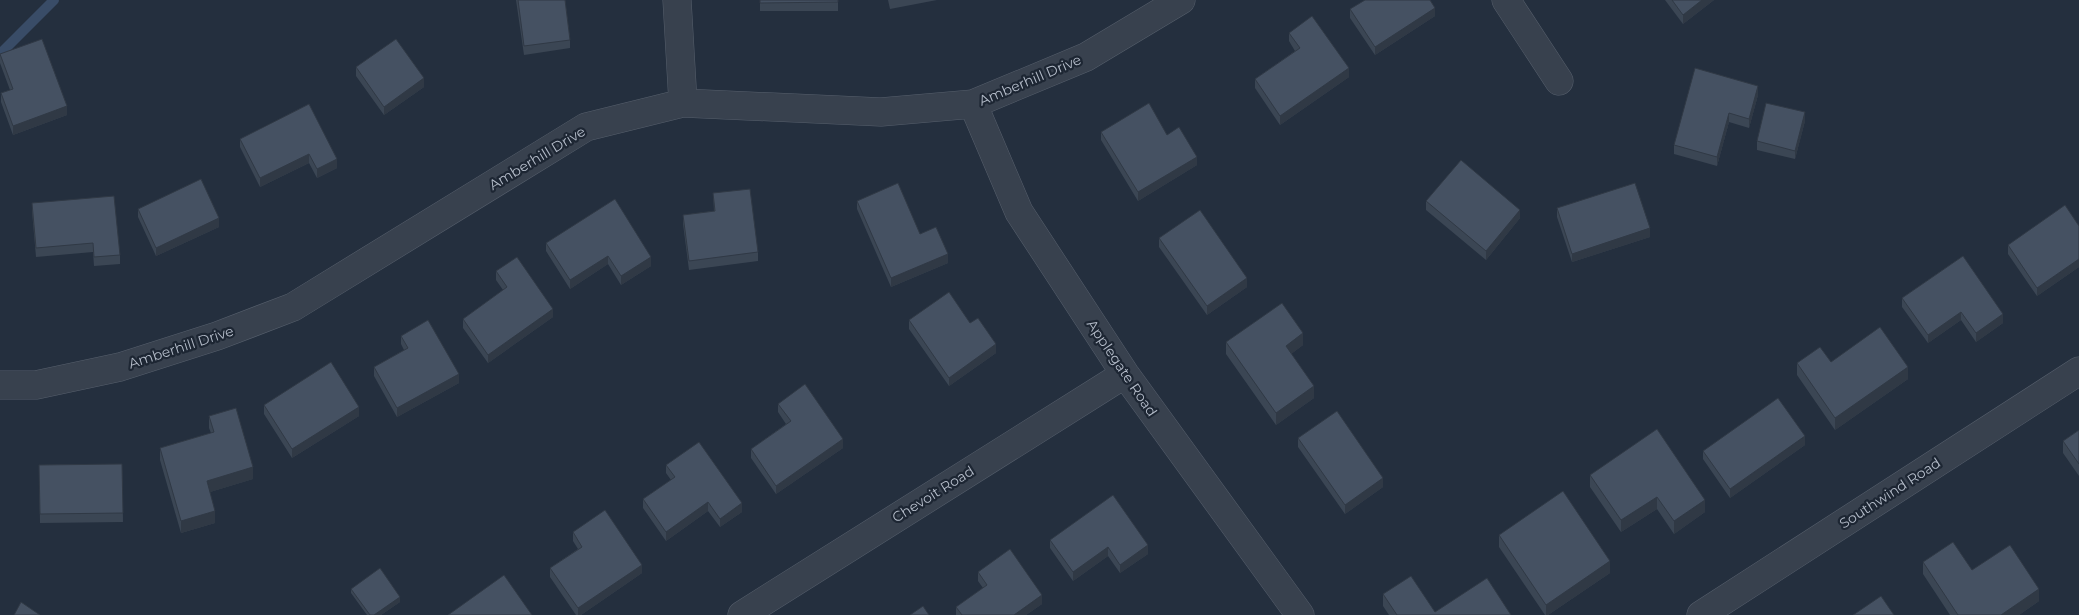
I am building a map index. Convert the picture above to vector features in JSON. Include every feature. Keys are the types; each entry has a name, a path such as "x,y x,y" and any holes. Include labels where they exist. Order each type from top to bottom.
{"street":[{"path":"676,0 683,103"},
{"name":"Amberhill Drive","path":"0,385 36,385 120,367 217,336 293,307 586,127 683,103 880,112 973,104 1086,57 1181,0"},
{"path":"1506,0 1559,81"},
{"name":"Applegate Road","path":"973,104 1019,212 1124,374 1300,615"},
{"name":"Southwind Road","path":"1701,615 2079,371"},
{"name":"Chevoit Road","path":"742,615 1124,374"}],"building":[{"path":"518,0 565,0 570,40 524,46"},
{"path":"760,0 838,0 838,2 760,3"},
{"path":"1365,0 1430,0 1435,8 1375,47 1350,9"},
{"path":"1672,0 1702,0 1683,15"},
{"path":"1312,16 1349,68 1280,116 1255,79 1300,48 1289,33"},
{"path":"42,39 67,106 13,126 1,93 13,89 0,54"},
{"path":"396,39 424,78 384,107 356,67"},
{"path":"1695,68 1758,86 1749,119 1729,113 1717,157 1674,145"},
{"path":"1149,103 1167,135 1179,127 1197,157 1138,192 1101,132"},
{"path":"1766,103 1805,112 1795,151 1757,141"},
{"path":"309,104 337,159 317,169 309,154 260,178 240,139"},
{"path":"1461,160 1520,210 1486,251 1426,201"},
{"path":"201,179 219,218 156,248 138,209"},
{"path":"898,183 920,234 936,227 948,254 891,278 857,201"},
{"path":"1635,183 1650,228 1572,254 1557,208"},
{"path":"750,189 758,252 689,261 683,215 715,211 713,193"},
{"path":"114,196 120,255 94,257 93,243 36,248 32,203"},
{"path":"615,199 651,257 621,276 608,256 570,280 546,243"},
{"path":"2065,205 2079,226 2079,259 2037,288 2008,245"},
{"path":"1200,210 1247,278 1207,306 1159,238"},
{"path":"1963,256 2003,314 1976,333 1961,312 1928,335 1902,298"},
{"path":"517,257 553,309 488,355 463,319 507,287 496,271"},
{"path":"949,292 970,323 978,318 996,344 949,378 909,320"},
{"path":"1282,303 1303,333 1286,346 1314,386 1276,413 1226,342"},
{"path":"428,320 459,374 397,408 374,367 408,348 401,336"},
{"path":"1880,327 1908,367 1835,418 1797,363 1820,347 1831,362"},
{"path":"331,362 359,407 292,449 264,405"},
{"path":"805,384 843,439 776,486 751,449 791,421 778,404"},
{"path":"1778,398 1805,436 1730,489 1703,451"},
{"path":"236,408 253,467 207,481 215,511 181,521 160,448 214,432 209,416"},
{"path":"1337,411 1383,478 1345,505 1298,438"},
{"path":"1657,429 1705,500 1674,521 1657,497 1621,520 1590,475"},
{"path":"2079,430 2079,464 2063,441"},
{"path":"699,442 742,503 720,519 708,502 666,532 643,499 675,477 666,465"},
{"path":"122,464 123,513 40,514 39,465"},
{"path":"1563,491 1610,561 1546,605 1499,535"},
{"path":"1113,495 1148,545 1120,565 1108,547 1073,572 1050,540"},
{"path":"605,510 642,565 578,608 550,568 582,547 573,532"},
{"path":"1953,542 1972,570 2010,545 2039,589 2001,615 1958,615 1923,562"},
{"path":"1010,549 1042,595 1014,615 962,615 956,607 987,585 978,572"},
{"path":"380,568 400,597 374,615 370,615 351,589"},
{"path":"504,575 532,615 448,615"},
{"path":"1411,576 1435,612 1487,578 1511,615 1397,615 1383,594"},
{"path":"1881,596 1894,615 1853,615"},
{"path":"21,602 40,615 14,615"},
{"path":"923,606 929,615 910,615"}],"waterway":[{"path":"0,54 54,0"}]}
